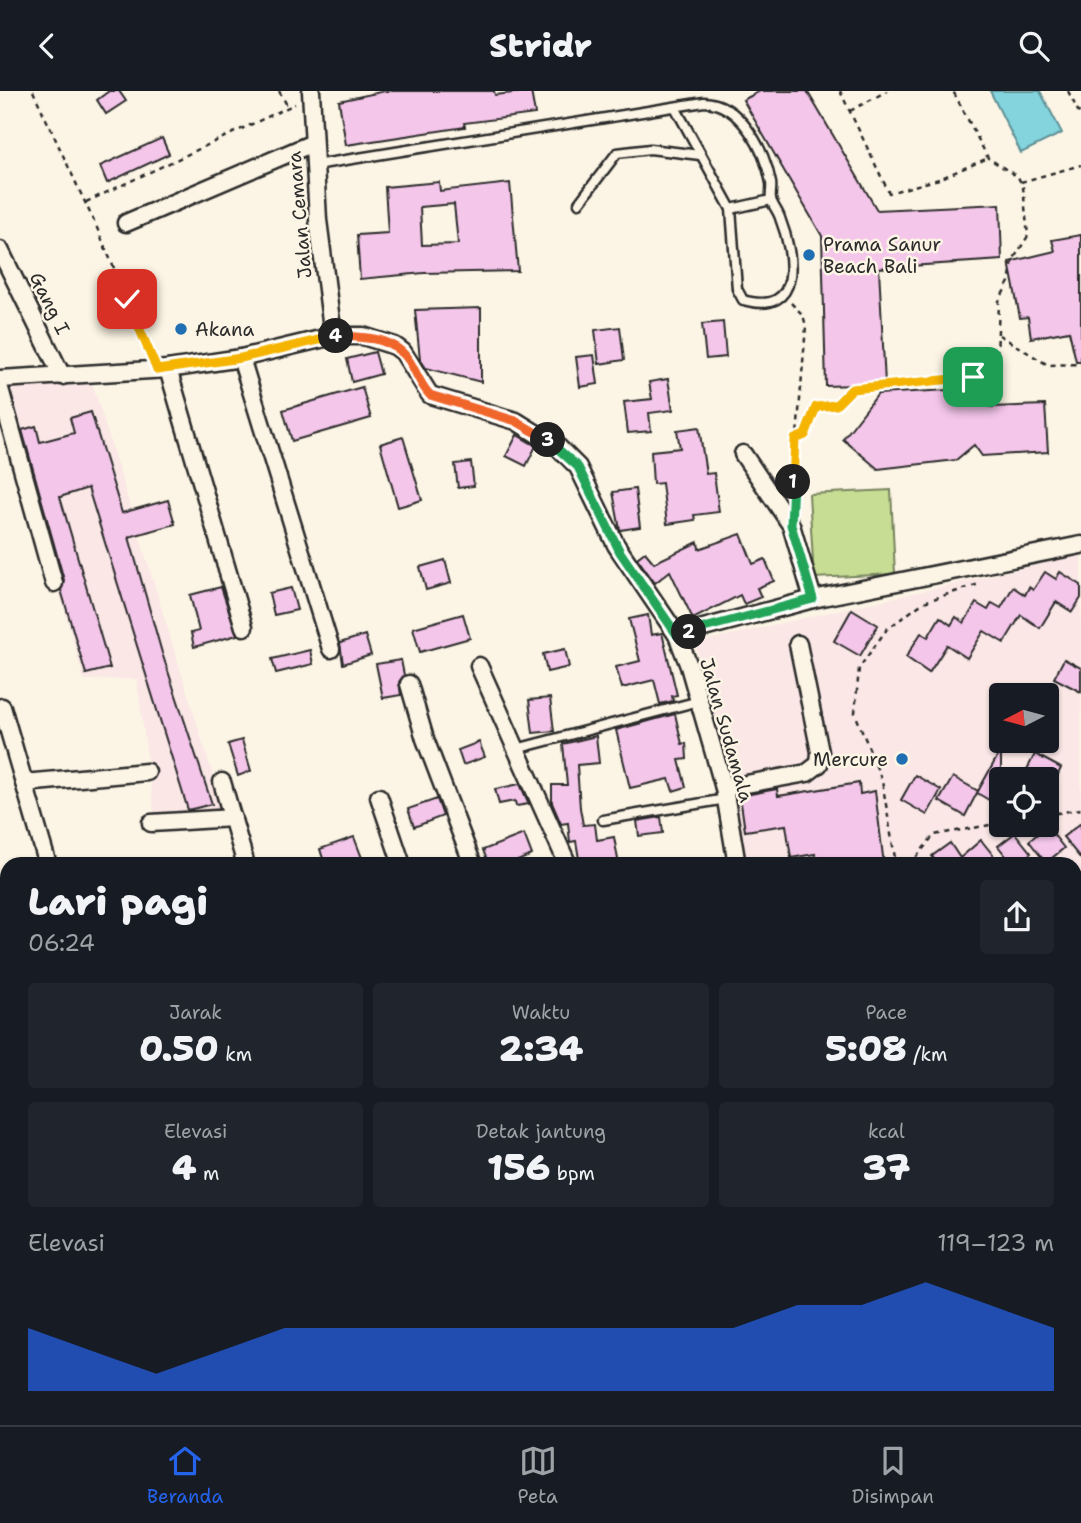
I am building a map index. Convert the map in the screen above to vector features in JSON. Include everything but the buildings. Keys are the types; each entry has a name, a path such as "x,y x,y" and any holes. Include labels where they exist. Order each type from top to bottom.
{"street":[{"name":"Jalan Cemara","path":"312,94 313,143 333,336"},
{"path":"126,223 313,143"},
{"name":"Gang I","path":"0,250 62,376"},
{"name":"Jalan Sudamala","path":"0,379 163,369 241,358 333,336 363,336 396,346 403,352 430,395 516,421 558,447 578,467 620,552 677,635 725,793 736,857"},
{"path":"241,358 331,649"},
{"path":"163,369 244,627"},
{"path":"0,389 54,583"},
{"path":"743,454 791,525 813,599"},
{"path":"677,635 813,599 1081,545"},
{"path":"725,793 807,773 819,764 820,752 798,644"},
{"path":"479,666 564,857"},
{"path":"409,684 425,739 470,857"},
{"path":"2,707 46,857"},
{"path":"24,783 147,772"},
{"path":"222,782 244,857"},
{"path":"379,797 399,857"},
{"path":"151,823 233,818"}],"lane":[{"path":"315,165 519,130 675,107 716,103 734,111 751,135 768,173 771,199 779,215 789,253 790,289 784,296 754,303 744,300 737,289 731,209 675,107"},
{"path":"579,203 617,153 650,149 700,155"},
{"path":"731,209 771,199"},
{"path":"516,749 699,701"},
{"path":"603,820 725,793"}],"path":[{"path":"33,91 163,369"},
{"path":"279,91 288,107"},
{"path":"839,91 889,193 939,179 988,158"},
{"path":"850,111 887,91"},
{"path":"795,439 805,435 816,407 836,405 852,389 973,377 997,358 999,301 1009,282 1013,260 1028,236 1021,182 988,158 955,91"},
{"path":"1068,91 1081,117"},
{"path":"86,202 312,94"},
{"path":"1021,182 1081,165"},
{"path":"784,296 800,311 806,326 795,439 791,525"},
{"path":"999,335 1048,365 1081,364"},
{"path":"895,857 882,781 855,713 859,668 887,629 924,602 988,581"},
{"path":"1059,813 1081,809"},
{"path":"916,857 934,835 989,825"}],"shaded area":[{"path":"92,382 225,815 155,819 137,679 84,680 2,386"},
{"name":"Mercure","path":"1081,555 1081,857 743,857 718,732 695,643"}],"green space":[{"path":"891,490 895,574 814,578 809,494"}],"water":[{"path":"990,91 1040,91 1062,133 1021,153"}],"place":[{"name":"Prama Sanur Beach Bali","path":"809,255"},
{"name":"Akana","path":"181,329"},
{"name":"Mercure","path":"902,759"}],"route":[{"path":"127,299 157,370 241,358 333,336 363,336 396,346 403,352 422,388 430,395 516,421 558,447 578,467 589,484 620,552 677,635 813,599 791,525 795,439 805,435 810,416 816,407 836,405 852,389 973,377"}]}
